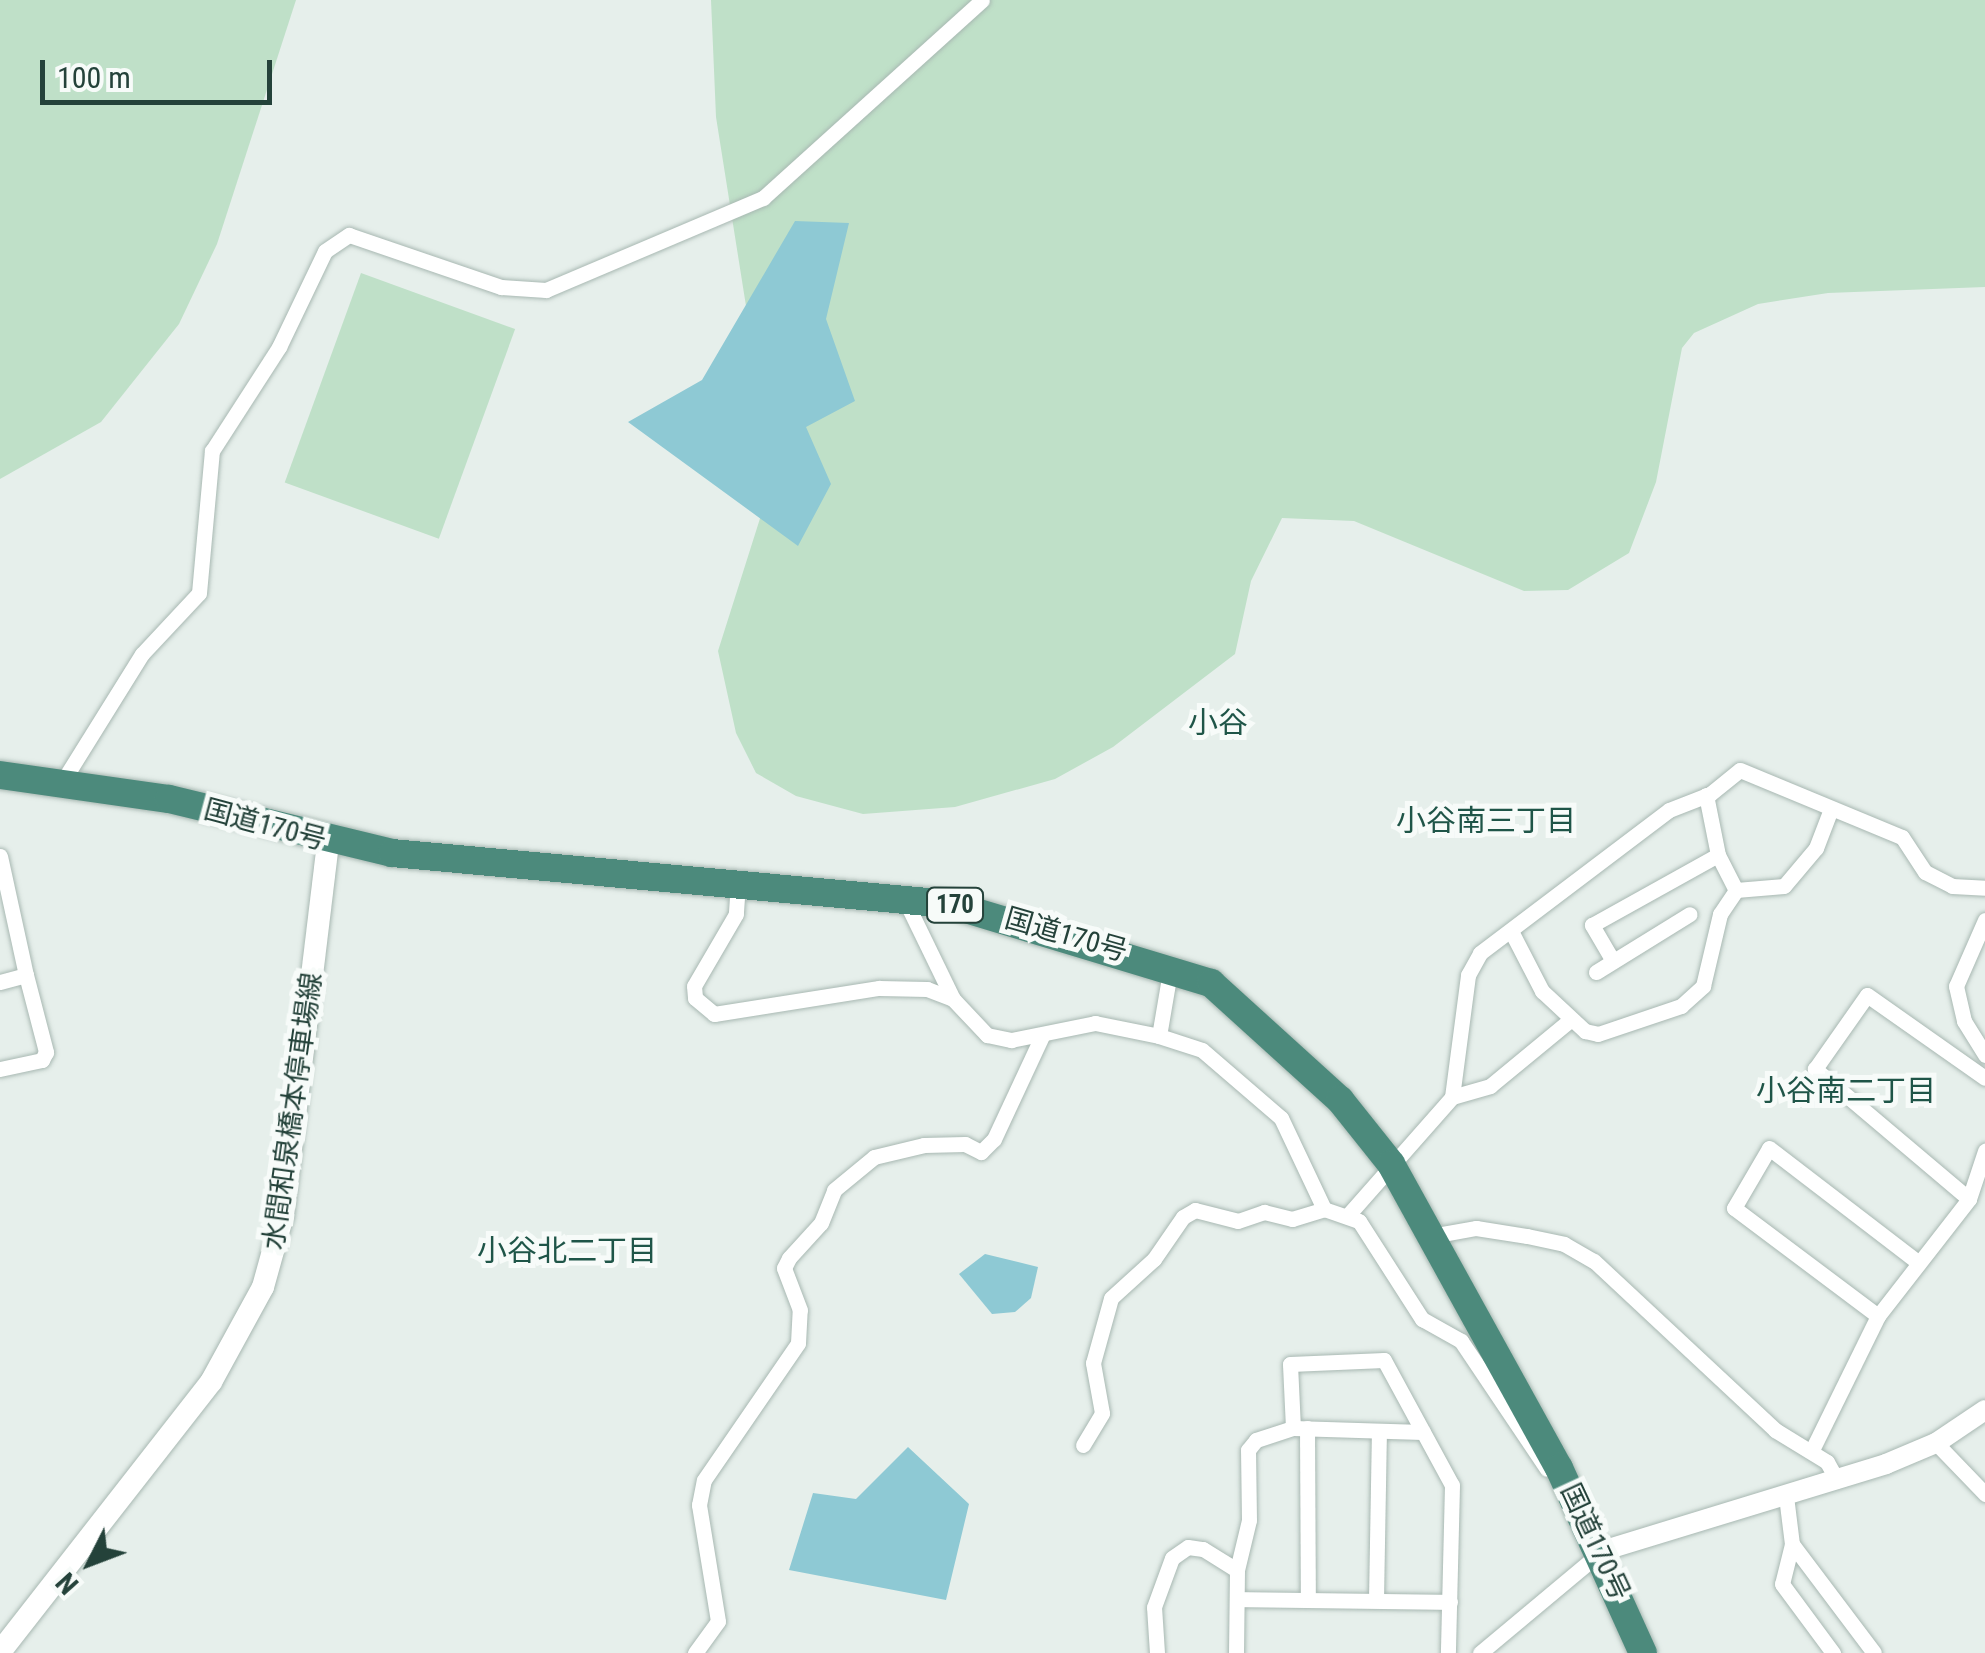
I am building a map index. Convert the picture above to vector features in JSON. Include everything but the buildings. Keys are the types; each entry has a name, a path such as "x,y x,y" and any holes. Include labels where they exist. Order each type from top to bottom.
{"highway":[{"name":"国道170号","path":"0,775 170,799 328,842 904,898 998,915 1171,966 1211,982 1340,1100 1391,1164 1602,1551 1642,1653"}],"main road":[{"name":"水間和泉橋本停車場線","path":"0,1652 211,1382 258,1299 282,1215 328,842"}],"street":[{"path":"61,784 142,654 199,593 212,451 279,347 325,251 348,235 501,287 546,290 763,198 982,0"},
{"path":"1452,1097 1468,974 1480,953 1511,931 1536,904 1669,810 1706,795 1740,770 1902,837 1925,872 1952,886 1985,888"},
{"path":"1706,795 1718,855 1736,890"},
{"path":"1736,890 1784,886 1816,848 1830,809"},
{"path":"1613,961 1592,926 1718,855"},
{"path":"0,856 46,1052 42,1060 0,1069"},
{"path":"738,883 736,914 694,986 696,998 714,1014 879,988 927,988 953,999"},
{"path":"1511,931 1542,991 1570,1020 1598,1034 1682,1006 1703,986 1720,914 1736,890"},
{"path":"904,898 953,999 987,1034 1042,1036 1095,1023 1159,1036 1202,1050 1281,1118 1324,1210"},
{"path":"1596,972 1690,914"},
{"path":"1985,920 1956,986 1964,1020 1985,1054"},
{"path":"1159,1036 1171,966"},
{"path":"0,982 26,975"},
{"path":"1969,1199 1815,1069 1867,995 1985,1078"},
{"path":"1349,1214 1452,1097 1490,1086 1570,1020"},
{"path":"694,1653 718,1621 699,1505 704,1480 798,1344 800,1310 784,1268 789,1258 821,1223 834,1190 874,1157 924,1145 965,1144 981,1152 994,1140 1042,1036"},
{"path":"1878,1316 1734,1208 1769,1148 1919,1263"},
{"path":"1812,1450 1878,1316 1969,1199 1985,1150"},
{"path":"1084,1446 1102,1413 1092,1363 1112,1298 1154,1259 1183,1217 1194,1210 1238,1221 1264,1212 1292,1219 1324,1210 1349,1214 1422,1319 1461,1341 1549,1472 1559,1468"},
{"path":"1432,1236 1476,1228 1564,1244 1594,1262 1774,1430 1812,1450 1837,1480"},
{"path":"1308,1600 1300,1428 1290,1364 1346,1358 1384,1360 1452,1485 1448,1653"},
{"path":"1480,1653 1602,1551 1837,1480 1936,1443 1985,1410"},
{"path":"1236,1653 1236,1570 1249,1520 1248,1450 1274,1430 1423,1432"},
{"path":"1376,1600 1379,1431"},
{"path":"1936,1443 1985,1494"},
{"path":"1786,1496 1792,1544 1782,1584 1834,1653"},
{"path":"1792,1544 1874,1653"},
{"path":"1157,1653 1154,1607 1172,1558 1188,1546 1202,1548 1236,1570"},
{"path":"1237,1599 1450,1602"}],"green space":[{"path":"0,0 296,0 217,244 179,324 101,422 0,479"},
{"path":"711,0 1985,0 1985,287 1828,293 1758,304 1694,333 1682,348 1656,482 1629,553 1568,590 1524,591 1354,521 1282,518 1251,581 1235,654 1113,747 1055,779 955,807 863,814 796,796 756,773 736,733 718,651 763,509 756,369 716,117"},
{"path":"361,273 515,329 439,539 285,483"}],"water":[{"path":"795,221 849,223 826,319 855,401 806,427 831,484 798,546 628,422 702,380"},
{"path":"985,1254 1038,1267 1031,1298 1015,1312 992,1314 959,1274"},
{"path":"908,1447 969,1504 946,1600 789,1570 813,1493 856,1499"}],"district":[{"name":"小谷","path":"1218,723"},
{"name":"小谷南三丁目","path":"1486,821"},
{"name":"小谷南二丁目","path":"1846,1091"},
{"name":"小谷北二丁目","path":"567,1251"}]}
